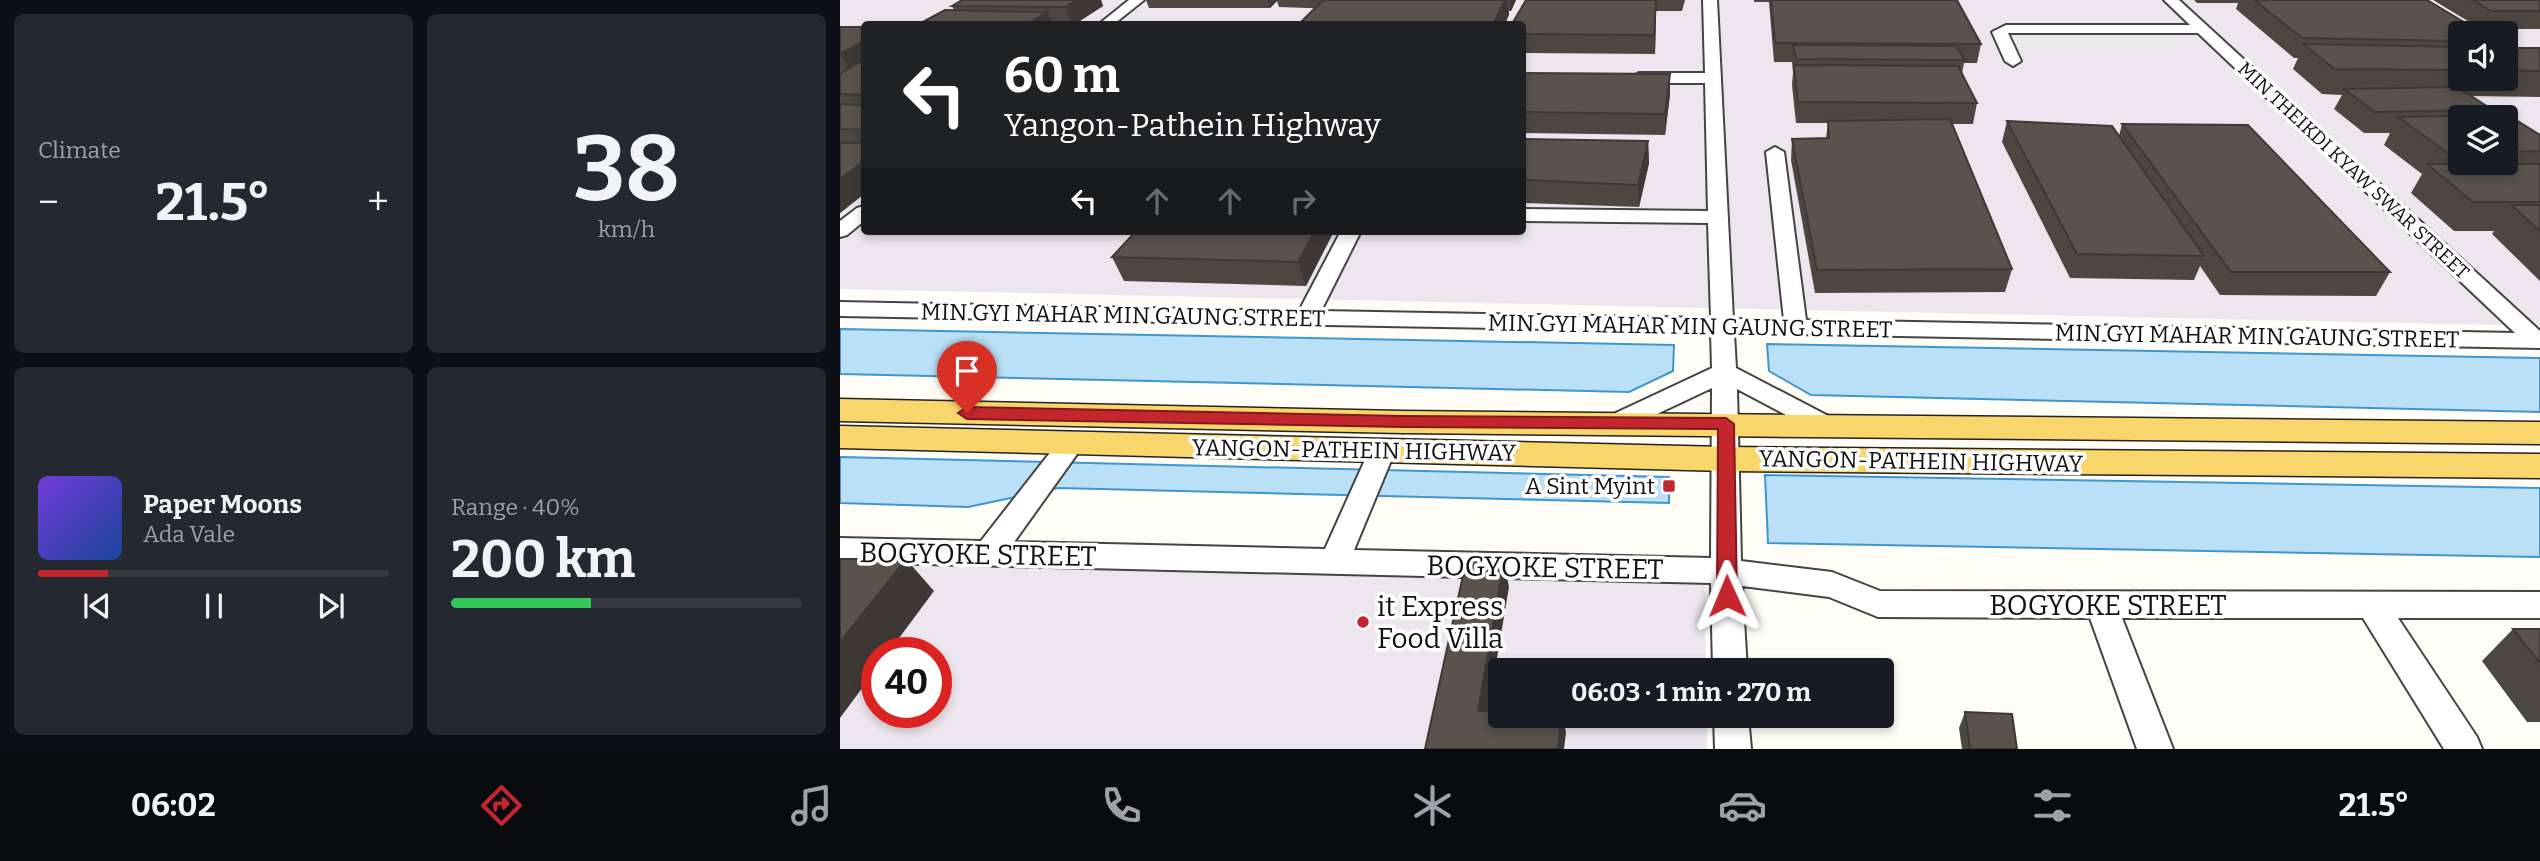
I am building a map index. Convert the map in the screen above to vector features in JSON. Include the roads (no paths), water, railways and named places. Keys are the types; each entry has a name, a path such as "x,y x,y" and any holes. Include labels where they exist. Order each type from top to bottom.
{"main road":[{"name":"YANGON-PATHEIN HIGHWAY","path":"840,410 1614,424 2540,433"},
{"name":"YANGON-PATHEIN HIGHWAY","path":"840,437 1068,448 1381,454 2540,466"}],"street":[{"path":"1109,21 1137,0"},
{"path":"1710,0 1726,424 1726,571 1730,658"},
{"name":"MIN THEIKDI KYAW SWAR STREET","path":"2171,0 2538,341"},
{"path":"2013,61 1999,32 2006,29 2203,29"},
{"path":"1617,77 1711,78"},
{"path":"1774,152 1796,328"},
{"path":"840,232 861,214"},
{"path":"1526,215 1718,217"},
{"path":"1306,319 1349,235"},
{"name":"MIN GYI MAHAR MIN GAUNG STREET","path":"840,309 2538,341"},
{"path":"1614,424 1724,372"},
{"path":"1724,372 1828,426"},
{"path":"988,554 1068,448"},
{"path":"1334,562 1381,454"},
{"name":"BOGYOKE STREET","path":"840,550 1726,571 1832,586 1878,604 2540,605"},
{"path":"2101,605 2155,749"},
{"path":"2373,606 2464,749"},
{"path":"1732,728 1733,749"}],"water":[{"path":"840,329 1674,345 1673,371 1629,392 840,374"},
{"path":"1767,344 2540,358 2540,412 1811,395 1769,371"},
{"path":"840,457 1669,477 1669,503 1058,488 968,507 840,503"},
{"path":"1765,475 2540,488 2540,557 1768,543"}],"place":[{"name":"A Sint Myint","path":"1669,486"},
{"name":"it Express Food Villa","path":"1363,622"}]}
